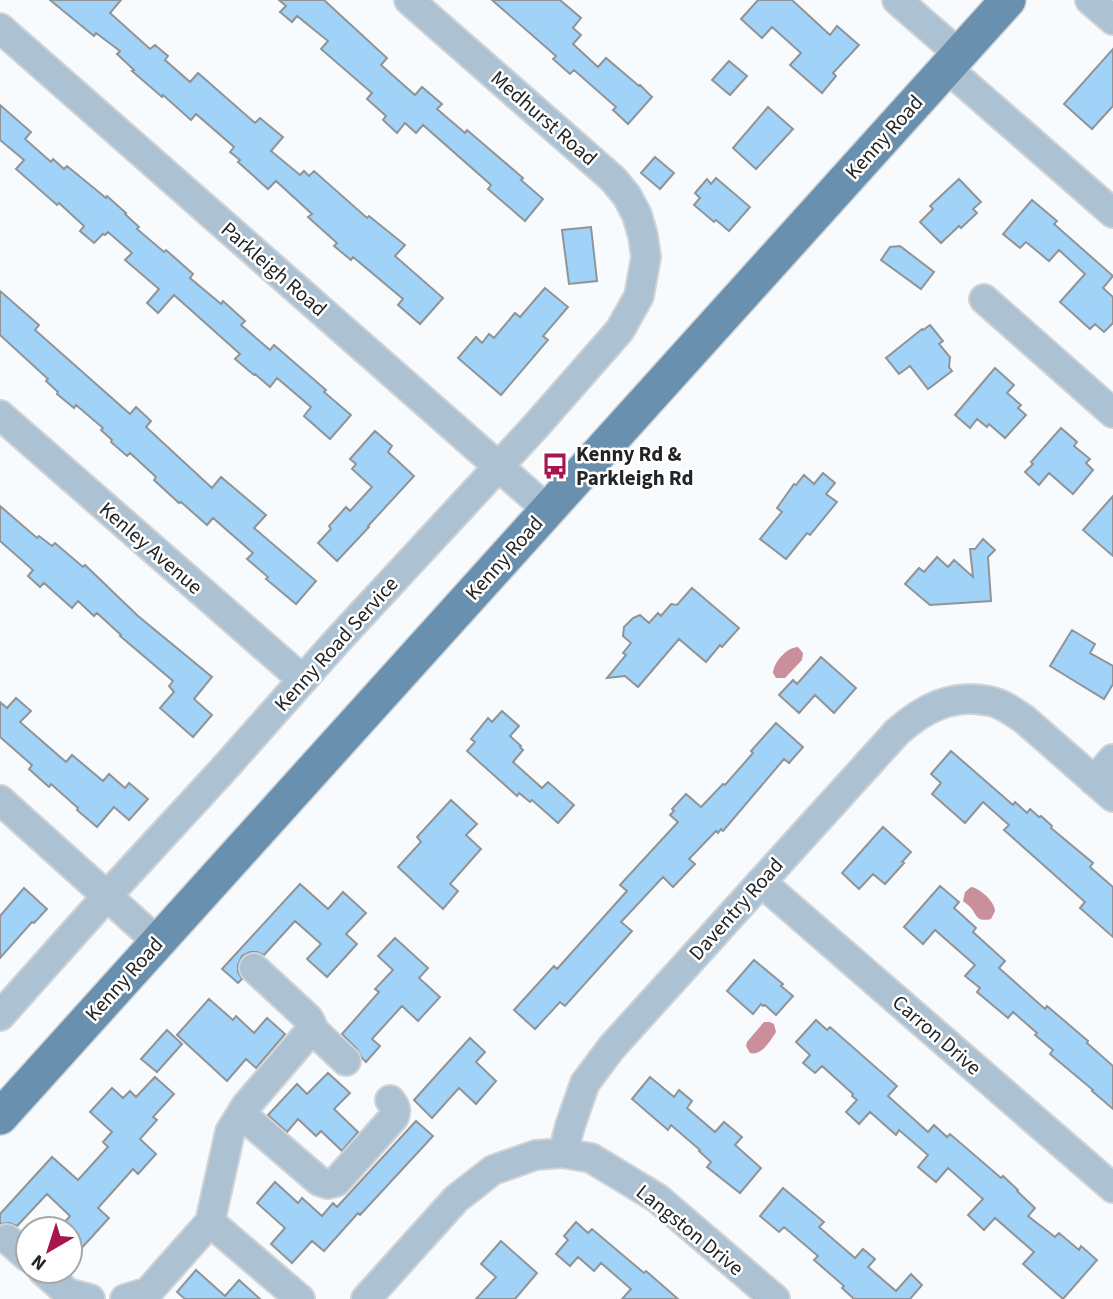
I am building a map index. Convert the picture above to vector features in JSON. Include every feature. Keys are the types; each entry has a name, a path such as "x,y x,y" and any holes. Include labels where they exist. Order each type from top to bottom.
{"main road":[{"name":"Kenny Road","path":"0,1117 1008,0"}],"street":[{"name":"Medhurst Road","path":"409,0 613,179 627,196 637,215 646,257"},
{"path":"897,0 953,61 1113,213"},
{"path":"1090,0 1113,20"},
{"name":"Parkleigh Road","path":"0,28 548,510"},
{"name":"Kenny Road Service","path":"0,1016 620,331 639,296 646,257"},
{"path":"984,299 1113,412"},
{"name":"Kenley Avenue","path":"0,415 303,680"},
{"name":"Daventry Road","path":"562,1153 585,1083 612,1047 897,732 913,718 932,706 953,701 990,701 1024,719 1103,789"},
{"path":"1103,789 1113,759"},
{"path":"0,800 158,942"},
{"name":"Carron Drive","path":"761,882 1113,1188"},
{"path":"254,968 308,1018 312,1029 346,1061"},
{"path":"127,1299 148,1292 210,1222 230,1132 246,1106 312,1029"},
{"path":"241,1114 318,1181 327,1184 336,1181 394,1117 396,1112 390,1100"},
{"path":"366,1299 456,1199 493,1170 536,1155 562,1153"},
{"name":"Langston Drive","path":"562,1153 591,1158 657,1198 775,1299"},
{"path":"210,1222 300,1299"},
{"path":"59,1285 68,1293 90,1299"}],"shaded area":[{"path":"798,647 803,653 802,660 785,678 776,678 773,673 778,660 786,652"},
{"path":"971,887 983,893 993,904 995,911 991,919 978,918 963,901 965,892"},
{"path":"764,1022 774,1024 776,1032 762,1050 750,1053 747,1042"}],"building":[{"path":"50,0 121,0 110,13 150,49 155,45 168,56 165,60 190,82 198,73 255,123 260,118 283,137 271,151 300,175 304,171 309,176 314,171 367,218 369,216 405,245 395,256 443,298 420,324 398,305 403,299 353,257 351,260 334,246 337,243 308,217 312,214 276,181 268,189 238,162 240,160 230,152 234,147 196,114 191,120 132,71 134,70 117,54 120,51 96,33 94,36"},
{"path":"279,0 324,0 387,58 381,65 415,95 422,87 442,104 437,109 465,133 467,130 523,178 521,180 543,199 525,221 488,189 491,185 423,125 416,133 405,123 397,133 383,120 386,116 367,99 372,93 321,49 328,41 297,16 292,22 280,12 286,6"},
{"path":"492,0 560,0 581,18 573,28 581,35 573,44 598,67 606,58 652,97 628,124 613,110 616,107 574,70 570,74 553,59 556,56"},
{"path":"758,0 792,0 830,35 837,26 859,45 833,73 836,76 822,93 790,65 801,53 772,27 762,38 741,19"},
{"path":"1113,49 1113,106 1092,129 1064,104"},
{"path":"729,61 747,76 730,95 712,80"},
{"path":"0,105 31,132 25,139 51,162 53,159 64,169 67,166 106,198 107,196 139,227 137,229 193,274 190,278 221,304 223,301 245,321 241,325 270,350 274,345 351,415 330,439 304,416 311,407 277,378 270,387 254,375 235,359 240,354 174,295 158,313 147,303 159,289 125,260 132,253 108,232 94,243 80,231 84,226 16,169 24,160 0,140"},
{"path":"768,107 793,129 756,169 733,148"},
{"path":"655,157 674,173 660,189 641,173"},
{"path":"716,178 750,207 729,231 694,205 700,198 695,193 707,179 711,184"},
{"path":"959,179 981,202 973,209 977,213 941,243 920,222 933,209 930,206"},
{"path":"1032,200 1057,221 1054,224 1113,276 1103,288 1113,297 1113,323 1104,332 1095,324 1090,329 1060,302 1085,274 1059,250 1049,261 1026,242 1020,248 1003,234"},
{"path":"591,227 597,281 569,284 562,230"},
{"path":"900,246 934,272 921,289 881,260 890,247"},
{"path":"545,288 568,307 543,336 548,340 501,395 458,358 476,337 482,343 489,334 494,338 515,313 520,317"},
{"path":"0,291 39,325 35,330 130,414 136,407 151,421 146,427 212,488 221,477 266,515 254,528 316,581 296,604 247,559 253,553 213,518 207,525 179,503 130,453 127,456 111,442 101,430 103,428 76,405 74,408 57,394 46,381 48,379 0,335"},
{"path":"930,325 943,341 939,344 950,357 949,367 952,371 928,389 910,366 899,374 886,358"},
{"path":"995,368 1014,385 1007,393 1021,405 1018,408 1026,415 1005,438 989,424 987,427 977,419 970,428 955,415"},
{"path":"1061,428 1077,442 1074,446 1090,459 1086,463 1093,470 1073,494 1049,473 1039,485 1025,472"},
{"path":"375,431 392,446 388,452 414,476 337,561 318,543 346,507 350,511 372,487 352,469 356,464 350,459"},
{"path":"823,473 835,483 826,494 837,502 786,559 760,539 782,512 777,508 794,484 804,475 814,484"},
{"path":"1113,496 1113,556 1083,530"},
{"path":"0,506 37,538 39,536 52,546 55,543 83,567 85,565 138,616 212,677 194,699 212,715 193,737 160,708 174,692 169,686 173,681 97,613 94,616 78,601 72,608 44,583 40,587 28,576 33,570 0,541"},
{"path":"983,539 995,550 988,557 991,601 930,605 905,584 919,568 924,572 937,557 948,567 954,560 973,577 970,549 975,549"},
{"path":"692,588 739,628 722,647 720,645 706,662 679,639 638,687 625,676 607,678 626,655 623,653 631,643 623,636 624,627 640,615 649,623 658,613 661,616 671,604 677,605"},
{"path":"1072,630 1095,644 1090,653 1113,666 1113,684 1104,699 1050,666"},
{"path":"821,657 856,688 834,713 815,695 799,713 779,695 793,680 797,684"},
{"path":"16,698 31,711 20,722 66,762 72,755 103,781 109,774 125,788 129,783 148,799 129,820 114,807 97,827 51,784 49,787 29,769 32,765 0,737 0,702 7,708"},
{"path":"502,711 519,726 510,736 523,750 513,762 542,788 548,782 574,805 558,823 532,800 530,802 519,793 517,796 467,751 475,742 471,739 488,718 492,722"},
{"path":"776,723 803,747 789,763 784,759 723,831 716,831 689,859 695,864 673,887 663,877 621,922 632,931 565,1006 560,1002 535,1029 514,1010 554,966 557,969 627,891 620,885 678,822 670,815 674,811 672,809 686,794 701,807 725,785"},
{"path":"951,751 1013,805 1015,802 1027,813 1030,809 1041,816 1051,828 1093,863 1090,867 1113,887 1113,937 1080,908 1085,902 1004,830 1009,825 983,802 965,823 932,794 941,783 931,774"},
{"path":"451,800 477,824 466,835 481,849 450,884 458,891 443,909 398,867 421,842 417,837"},
{"path":"883,827 911,852 885,884 873,874 859,889 842,873"},
{"path":"300,884 328,909 343,892 366,913 346,934 357,944 327,977 307,959 321,944 295,921 264,955 250,952 242,956 238,972 242,979 238,983 222,969"},
{"path":"940,886 959,902 954,908 976,928 973,932 1005,961 999,968 1045,1009 1047,1006 1088,1041 1087,1043 1113,1066 1113,1109 1050,1054 1053,1050 1013,1012 1008,1018 977,992 980,988 965,976 975,965 935,930 923,944 904,927"},
{"path":"24,888 47,909 0,958 0,916"},
{"path":"395,938 428,968 419,978 440,997 418,1021 402,1006 372,1039 380,1046 366,1062 342,1034 379,992 375,989 393,970 378,956"},
{"path":"754,960 793,996 776,1015 761,1004 753,1014 727,991"},
{"path":"209,999 233,1020 236,1016 254,1033 267,1018 285,1034 256,1068 246,1059 227,1081 177,1035"},
{"path":"816,1020 827,1030 830,1027 897,1086 888,1096 928,1132 934,1125 947,1137 950,1134 1018,1190 1035,1208 1028,1216 1055,1237 1059,1233 1079,1250 1081,1246 1097,1260 1063,1299 1023,1264 1034,1252 995,1218 984,1230 968,1215 983,1199 948,1168 936,1182 918,1167 928,1155 899,1130 896,1135 870,1112 859,1124 846,1112 857,1100 853,1094 822,1066 815,1073 803,1063 810,1055 796,1042"},
{"path":"167,1030 182,1044 157,1072 141,1059"},
{"path":"470,1038 485,1052 476,1062 496,1081 476,1104 459,1088 432,1118 414,1100"},
{"path":"328,1073 350,1093 334,1109 358,1132 342,1151 321,1131 316,1136 298,1119 287,1132 268,1115 297,1084 307,1094"},
{"path":"155,1077 174,1094 153,1117 157,1120 140,1139 156,1154 138,1174 133,1169 98,1208 109,1218 84,1245 84,1215 69,1215 47,1194 27,1215 14,1215 14,1225 0,1224 0,1214 52,1157 78,1180 108,1147 103,1142 112,1132 90,1112 112,1088 123,1098 130,1091 136,1097"},
{"path":"650,1077 674,1097 679,1090 692,1101 687,1108 715,1132 724,1122 742,1137 735,1145 761,1168 740,1193 707,1167 711,1162 700,1150 671,1125 668,1130 632,1099"},
{"path":"416,1121 433,1136 324,1251 312,1241 292,1263 271,1244 285,1228 257,1203 275,1182 298,1203 302,1198 322,1216 333,1203 337,1207"},
{"path":"783,1188 824,1222 819,1227 855,1258 863,1249 875,1259 868,1267 896,1291 911,1274 922,1285 910,1299 854,1299 842,1288 844,1286 814,1260 818,1256 784,1227 779,1232 760,1216"},
{"path":"576,1222 588,1233 592,1229 678,1299 622,1299 631,1289 601,1263 594,1271 578,1257 570,1266 556,1254 568,1240 564,1236"},
{"path":"501,1241 537,1273 515,1299 476,1299 496,1277 481,1264"},
{"path":"196,1270 225,1296 239,1280 260,1299 185,1299 177,1292"}],"place":[{"name":"Kenny Rd & Parkleigh Rd","path":"555,466"}]}
